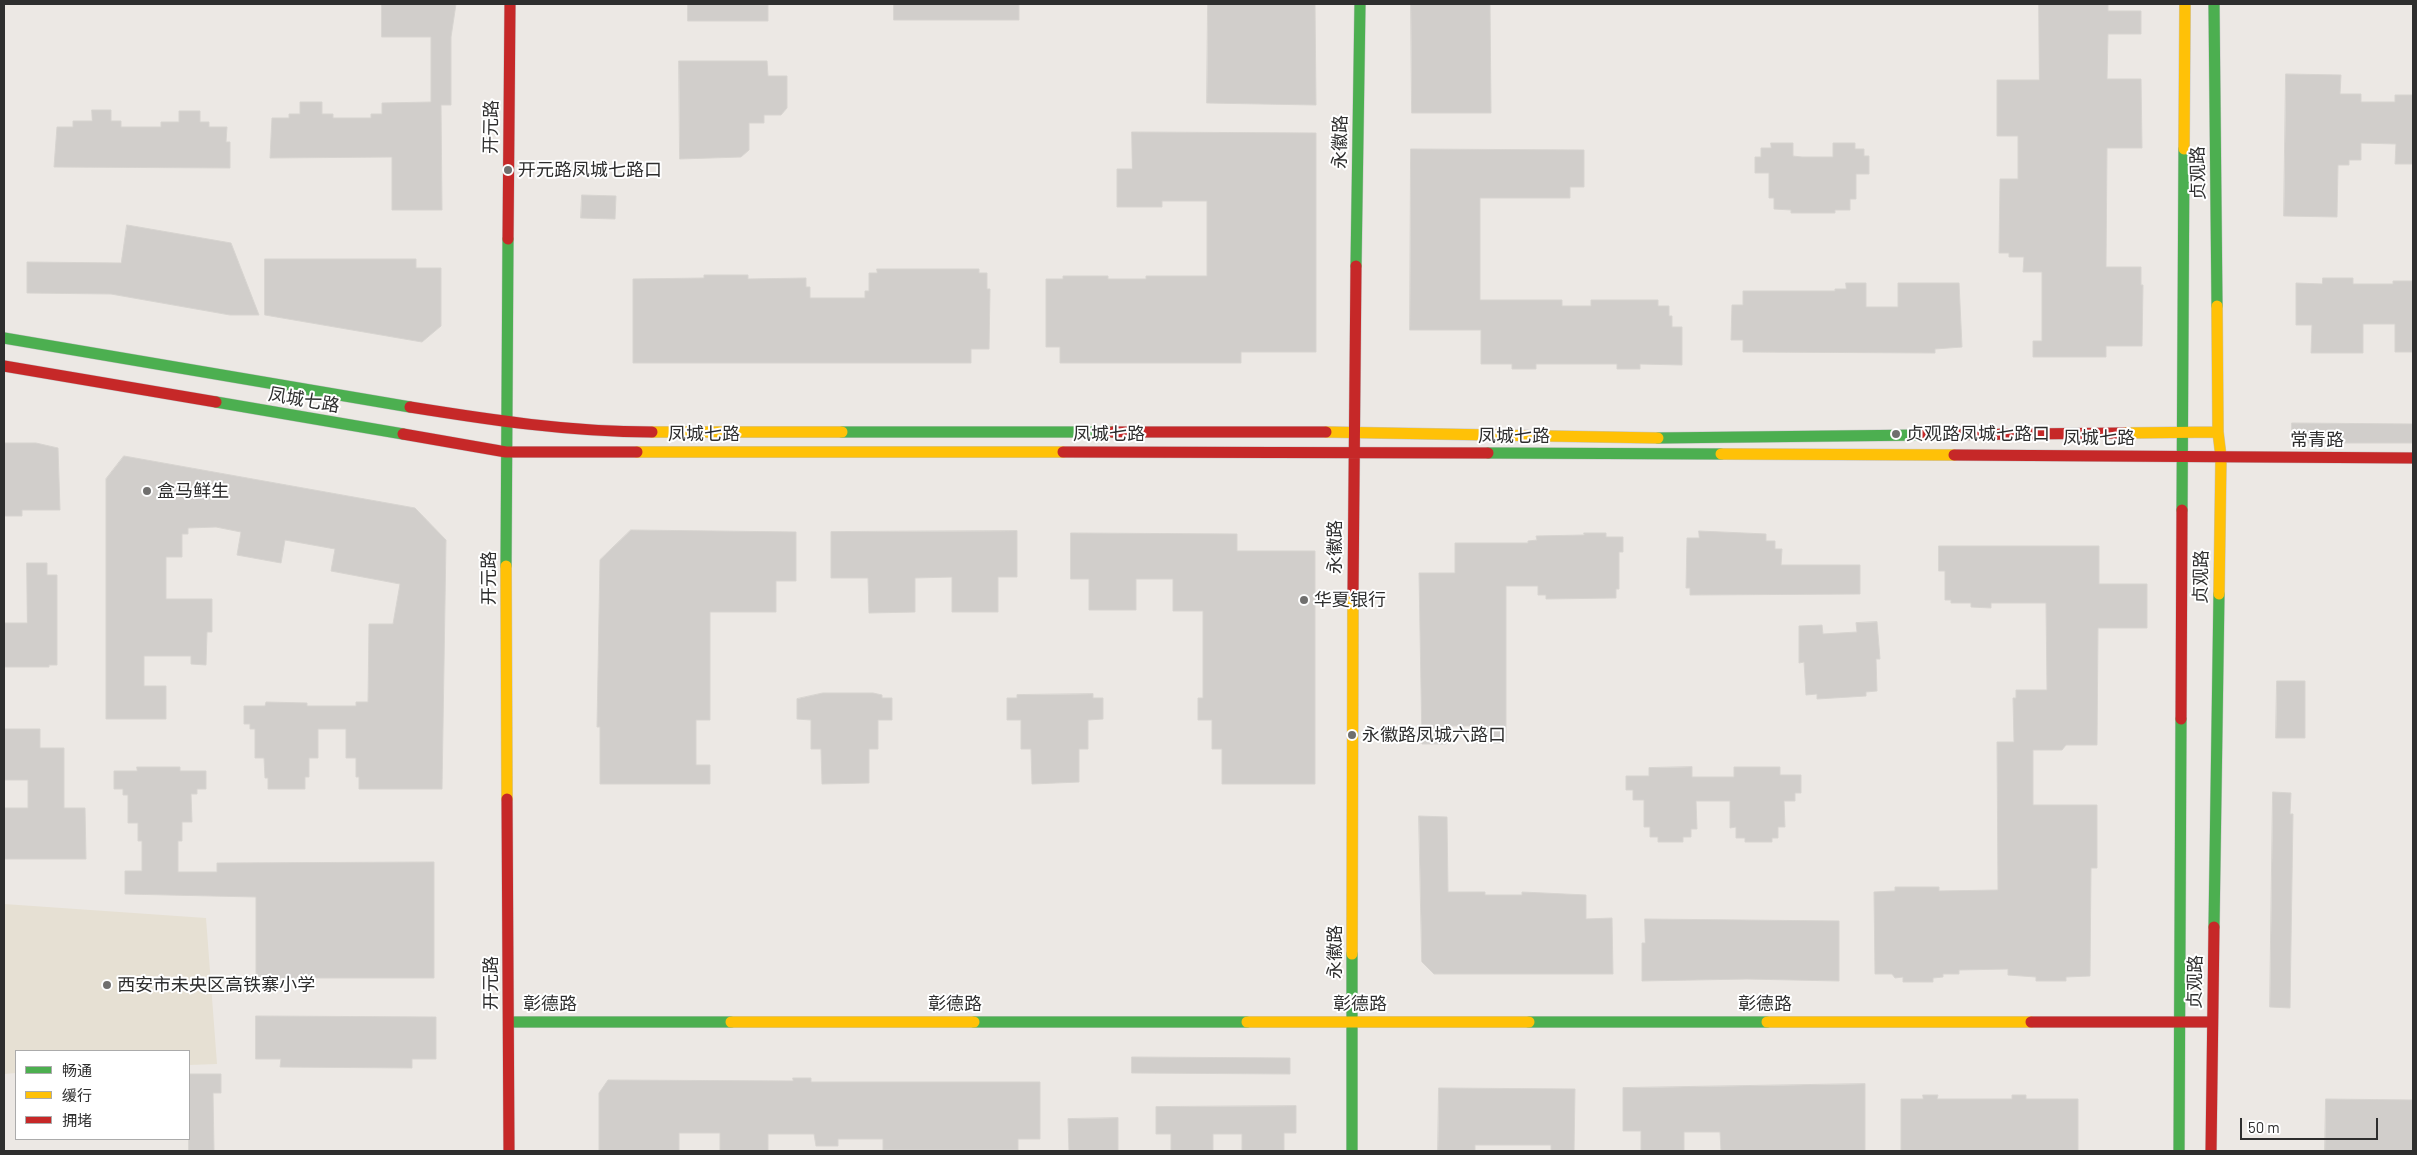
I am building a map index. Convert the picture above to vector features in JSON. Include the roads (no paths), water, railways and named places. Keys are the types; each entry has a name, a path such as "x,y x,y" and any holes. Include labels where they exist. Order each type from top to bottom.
{"street":[{"name":"开元路","path":"509,1151 506,422 510,4"},
{"name":"永徽路","path":"1352,1151 1353,432 1360,4"},
{"name":"贞观路","path":"2179,1151 2185,4"},
{"name":"贞观路","path":"2210,1151 2220,457 2218,432 2214,4"},
{"name":"凤城七路","path":"4,338 506,422 601,432 1353,432 1617,438 2218,432"},
{"name":"凤城七路","path":"4,366 506,452 1353,452 2182,455 2220,457"},
{"name":"常青路","path":"2220,457 2413,458"},
{"name":"彰德路","path":"509,1022 2211,1022"}],"place":[{"name":"开元路凤城七路口","path":"508,170"},
{"name":"贞观路凤城七路口","path":"1896,434"},
{"name":"盒马鲜生","path":"147,491"},
{"name":"华夏银行","path":"1304,600"},
{"name":"永徽路凤城六路口","path":"1352,735"},
{"name":"西安市未央区高铁寨小学","path":"107,985"}]}
